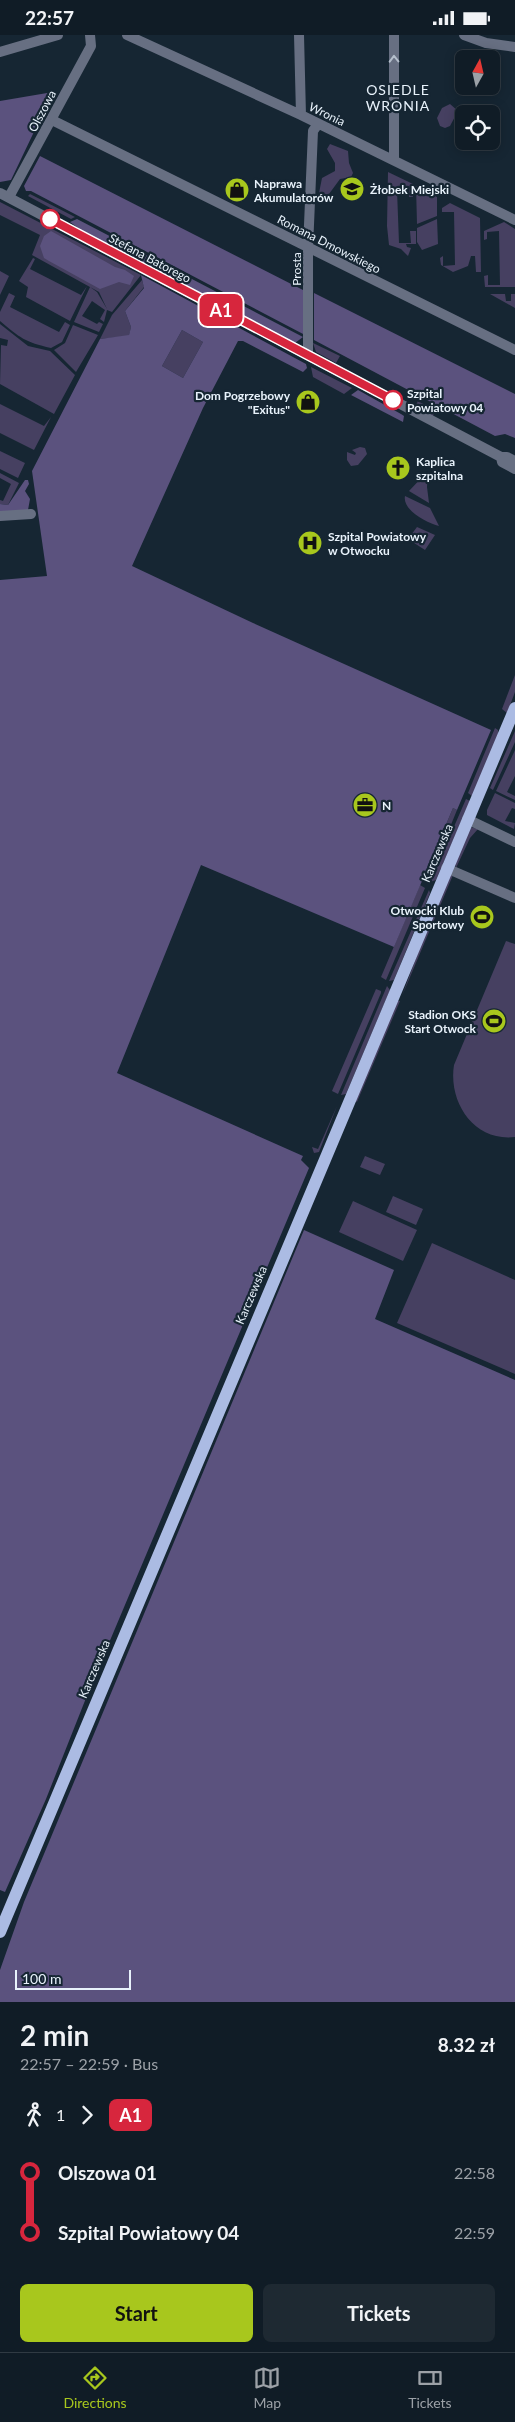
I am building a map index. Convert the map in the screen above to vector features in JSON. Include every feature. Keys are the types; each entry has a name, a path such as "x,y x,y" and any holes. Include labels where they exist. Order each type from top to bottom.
{"main road":[{"name":"Karczewska","path":"0,1932 466,819 515,708"}],"street":[{"path":"0,52 58,35"},
{"name":"Olszowa","path":"5,195 52,120 91,46 90,35"},
{"name":"Wronia","path":"127,35 301,115 515,220"},
{"path":"299,35 301,115"},
{"path":"394,35 394,160"},
{"path":"464,35 486,43 515,47"},
{"name":"Romana Dmowskiego","path":"52,120 515,350"},
{"name":"Prosta","path":"308,355 308,248 313,131 318,124"},
{"name":"Stefana Batorego","path":"5,195 500,457 506,457 515,461"},
{"name":"Stefana Batorego","path":"500,457 502,462 515,469"},
{"path":"0,516 31,514"},
{"path":"466,819 515,843"},
{"path":"446,868 515,898"}],"shaded area":[{"path":"53,92 11,180 0,182 0,101"},
{"path":"450,104 455,108 455,117 450,126 445,128 440,126 437,118 442,108"},
{"path":"330,144 348,151 349,163 353,173 351,177 340,179 329,194 321,197 319,193 322,178 335,171 335,163 327,149"},
{"path":"40,156 303,290 305,335 31,191 26,191 24,186"},
{"path":"388,172 413,184 413,197 409,197 409,189 397,190 399,243 411,243 410,231 416,231 416,244 406,244 407,247 411,248 408,256 401,249 389,245 387,226"},
{"path":"416,186 437,197 437,216 417,224"},
{"path":"30,194 75,217 71,219 28,196"},
{"path":"0,202 141,275 112,312 107,310 104,322 100,319 105,310 92,301 82,316 97,324 99,322 103,324 99,332 74,322 90,287 32,255 40,235 0,215","holes":["90,287 99,292 107,309 97,292"]},
{"path":"450,203 480,218 481,272 476,272 475,256 471,256 468,266 453,272 441,265 440,258 443,256 443,266 455,265 454,212 442,212 442,208"},
{"path":"77,219 303,337 295,343 85,233 70,222"},
{"path":"437,219 438,244 422,250 417,242 417,228"},
{"path":"504,222 515,229 515,287 485,287 484,276 488,275 488,285 500,285 499,231 487,232 487,239 484,240 484,231"},
{"path":"51,231 134,276 130,285 119,282 100,289 44,258 40,246 44,236"},
{"path":"33,258 35,259 30,269 81,295 87,286 70,321 26,297 28,287 19,281"},
{"path":"0,271 9,276 0,295"},
{"path":"141,275 306,364 307,368 303,372 243,341 238,341 203,408 132,566 253,623 491,730 457,810 453,808 394,947 201,865 117,1073 303,1156 301,1160 309,1168 90,1688 46,1799 5,1892 0,1890 0,580 47,576 32,471 100,339 129,335 131,327 125,311 144,288","holes":["182,330 203,342 183,378 162,366"]},
{"path":"142,280 144,287 125,311 131,327 129,336 100,339 112,315"},
{"path":"9,293 15,296 10,307 59,332 65,322 70,325 62,342 51,348 35,344 18,335 0,321 0,312"},
{"path":"314,293 515,394 515,438 505,434 495,436 314,340"},
{"path":"490,294 505,294 506,301 511,301 511,294 515,294 515,308"},
{"path":"0,324 28,346 50,351 75,375 54,414 0,384 1,345 7,346 8,340 0,338"},
{"path":"73,325 98,335 76,372 54,350 65,343"},
{"path":"182,330 203,342 183,378 162,366"},
{"path":"313,343 340,356 336,363 316,352"},
{"path":"311,367 352,388 344,394 313,377"},
{"path":"358,390 404,416 403,422 351,395"},
{"path":"418,401 434,410 433,417 415,407"},
{"path":"0,404 44,426 51,417 34,450 0,433"},
{"path":"360,447 365,448 367,454 358,465 351,466 347,460 347,452 355,455 356,453 352,450"},
{"path":"0,451 25,463 18,478 0,469"},
{"path":"0,473 19,483 8,505 0,504 0,500 3,501 11,484 0,478"},
{"path":"428,473 429,503 409,491"},
{"path":"25,480 28,480 29,484 25,491 30,499 28,510 0,513 0,504 8,505"},
{"path":"405,496 430,508 439,526 422,519 411,511 405,501"},
{"path":"417,527 435,535 425,550 408,539"},
{"path":"515,675 515,692 507,713 502,709"},
{"path":"495,728 498,730 498,735 472,796 468,793"},
{"path":"515,731 515,742 493,790 490,788"},
{"path":"515,750 515,776 507,792 515,796 515,800 496,791"},
{"path":"495,793 515,803 515,809 512,808 505,821 515,823 514,829 487,815 487,810"},
{"path":"466,799 470,801 436,880 430,882"},
{"path":"453,808 457,810 428,881 423,879"},
{"path":"470,827 478,829 470,838 456,868 454,859"},
{"path":"453,875 402,996 446,877"},
{"path":"420,885 425,888 386,980 381,977"},
{"path":"429,890 430,893 394,980 389,981"},
{"name":"Stadion OKS Start Otwock","path":"506,941 515,944 515,1137 500,1137 487,1133 476,1126 467,1117 460,1105 455,1093 453,1079 454,1065"},
{"path":"387,986 390,990 346,1094 341,1095"},
{"path":"376,989 381,991 381,993 338,1094 332,1091"},
{"path":"394,1001 400,1001 357,1102 354,1100"},
{"path":"337,1106 319,1152 314,1153 312,1147 318,1149"},
{"path":"365,1156 385,1164 380,1175 360,1167"},
{"path":"393,1196 423,1209 416,1225 386,1212"},
{"path":"353,1201 417,1230 403,1261 339,1232"},
{"path":"304,1230 394,1270 375,1319 515,1380 515,2002 0,2002 0,1970 24,1902"},
{"path":"432,1243 515,1280 515,1374 397,1323"}],"bus line":[{"name":"A1","path":"50,219 393,400"}],"place":[{"name":"Żłobek Miejski","path":"352,189"},
{"name":"Naprawa Akumulatorów","path":"237,190"},
{"name":"Szpital Powiatowy 04","path":"393,400"},
{"name":"Dom Pogrzebowy \"Exitus\"","path":"308,402"},
{"name":"Kaplica szpitalna","path":"398,468"},
{"name":"Szpital Powiatowy w Otwocku","path":"310,543"},
{"name":"N","path":"365,805"},
{"name":"Otwocki Klub Sportowy","path":"482,917"},
{"name":"Stadion OKS Start Otwock","path":"494,1021"}],"district":[{"name":"OSIEDLE WRONIA","path":"398,97"}]}
